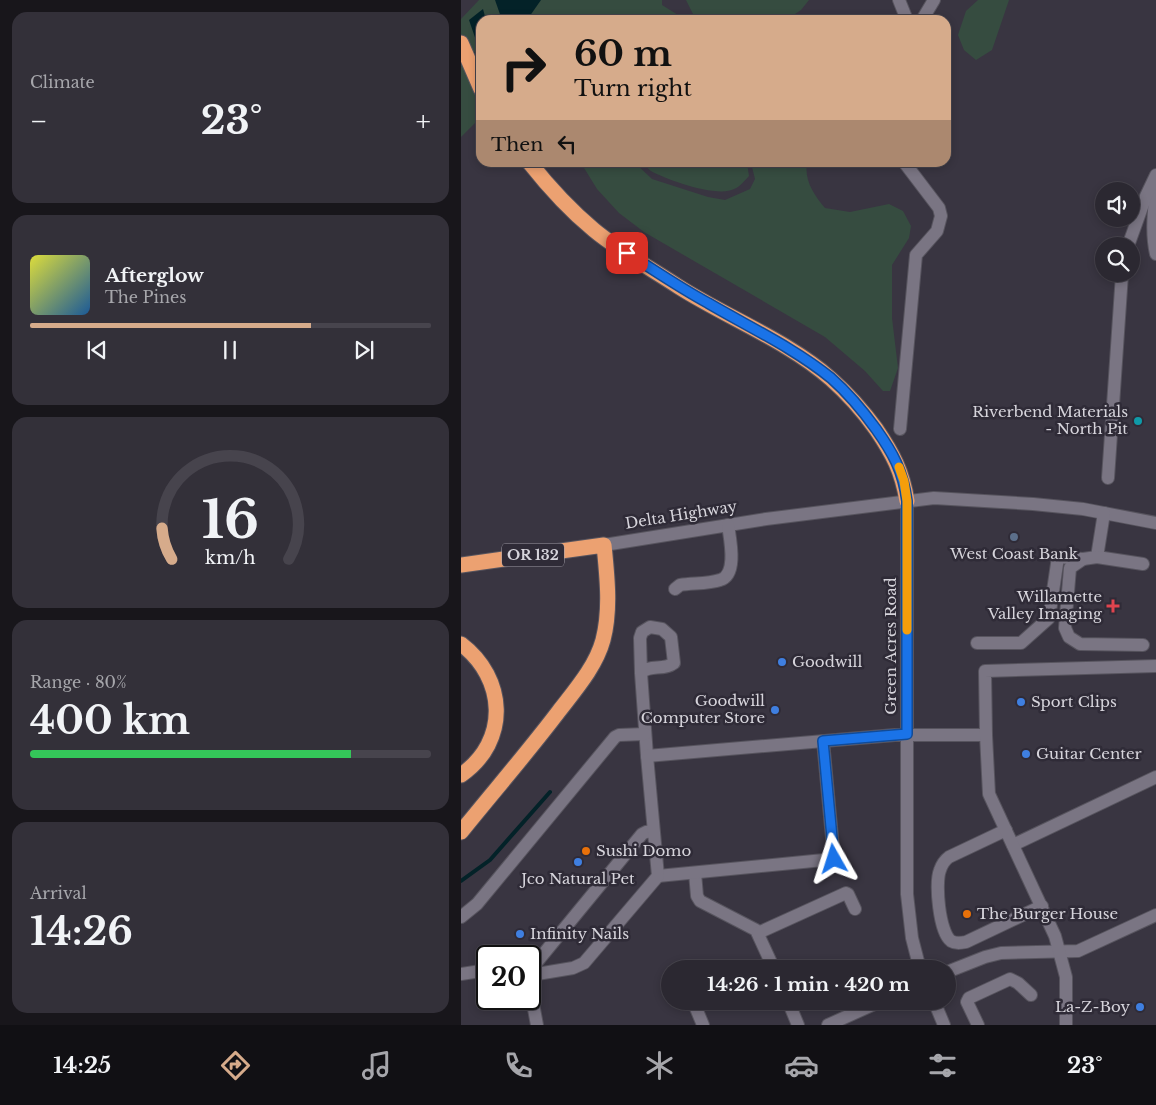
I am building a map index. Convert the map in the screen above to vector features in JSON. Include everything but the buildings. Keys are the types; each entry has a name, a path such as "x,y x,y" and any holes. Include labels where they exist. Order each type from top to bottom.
{"highway":[{"path":"461,43 476,78"},
{"path":"533,167 563,200 595,231 681,288 804,359 830,377 847,393 868,418 895,458 904,481 907,501"},
{"path":"461,832 582,682 597,656 603,640 606,618 607,581 604,545"},
{"name":"Delta Highway","path":"461,565 604,545"},
{"path":"461,644 480,662 488,675 494,688 496,715 494,728 486,748 461,775"}],"street":[{"path":"899,0 905,15"},
{"path":"925,15 934,0"},
{"path":"900,429 917,255 937,231 941,216 939,208 908,167"},
{"path":"1132,237 1146,196 1156,175"},
{"path":"1156,188 1152,227 1156,254"},
{"path":"1108,478 1121,282"},
{"name":"Delta Highway","path":"604,545 808,513 934,498 1033,504 1156,522"},
{"name":"Green Acres Road","path":"907,501 907,894 911,938 917,960"},
{"path":"1097,557 1104,513"},
{"path":"675,589 680,585 721,580 728,575 731,562 728,525"},
{"path":"977,643 1021,643 1049,618 1058,557 1083,559 1097,557 1143,564"},
{"path":"1083,559 1070,568 1065,628 1069,637 1080,644 1143,645"},
{"path":"1066,1025 1065,977 1053,930 989,794 985,671 1156,666"},
{"path":"641,673 658,876"},
{"path":"461,917 477,904 615,737 619,735 645,734"},
{"path":"647,756 907,734 986,735"},
{"path":"541,969 573,968 584,963 658,876 834,859 823,741"},
{"path":"1013,845 1156,777"},
{"path":"1006,830 949,857 943,864 938,877 943,930 951,940 962,943 1042,906"},
{"path":"541,958 642,834 653,831"},
{"path":"695,873 697,896 700,901 754,928 770,960"},
{"path":"758,933 846,893 855,909"},
{"path":"956,968 1001,953 1080,950 1156,915"},
{"path":"461,974 476,972"},
{"path":"978,1025 967,1002 969,998 1010,979 1018,983 1031,995"},
{"path":"534,1010 537,1025"},
{"path":"697,1010 703,1025"},
{"path":"792,1010 798,1025"},
{"path":"828,1025 861,1010"},
{"path":"938,1010 944,1025"}],"shaded area":[{"path":"479,0 662,0 662,5 678,15 476,15 476,122 461,137 461,19"},
{"path":"495,0 541,0 530,15 500,15"},
{"path":"686,0 809,0 801,10 794,15 694,15"},
{"path":"978,0 1009,0 992,50 976,60 964,50 958,35 966,11"},
{"path":"483,9 485,15 476,15 476,40 469,20"},
{"path":"583,167 639,167 652,179 708,197 725,200 750,189 755,179 752,167 806,167 808,181 825,208 850,212 889,204 903,211 911,226 909,238 892,265 892,318 898,368 890,391 883,391 865,371 825,337 644,232 619,213 597,189"},
{"path":"647,167 748,167 749,176 736,188 717,191 693,187 651,171"}],"waterway":[{"path":"472,58 476,54"},
{"path":"461,881 490,860 550,792"}],"slow traffic":[{"path":"899,467 904,481 907,501 907,630"}],"place":[{"name":"Riverbend Materials - North Pit","path":"1138,421"},
{"name":"West Coast Bank","path":"1014,537"},
{"name":"Willamette Valley Imaging","path":"1113,606"},
{"name":"Goodwill","path":"782,662"},
{"name":"Sport Clips","path":"1021,702"},
{"name":"Goodwill Computer Store","path":"775,710"},
{"name":"Guitar Center","path":"1026,754"},
{"name":"Sushi Domo","path":"586,851"},
{"name":"Jco Natural Pet","path":"578,862"},
{"name":"The Burger House","path":"967,914"},
{"name":"Infinity Nails","path":"520,934"},
{"name":"La-Z-Boy","path":"1140,1007"}],"route":[{"path":"627,253 681,288 804,359 830,377 847,393 868,418 895,458 904,481 907,501 907,734 823,741 834,859"}]}
